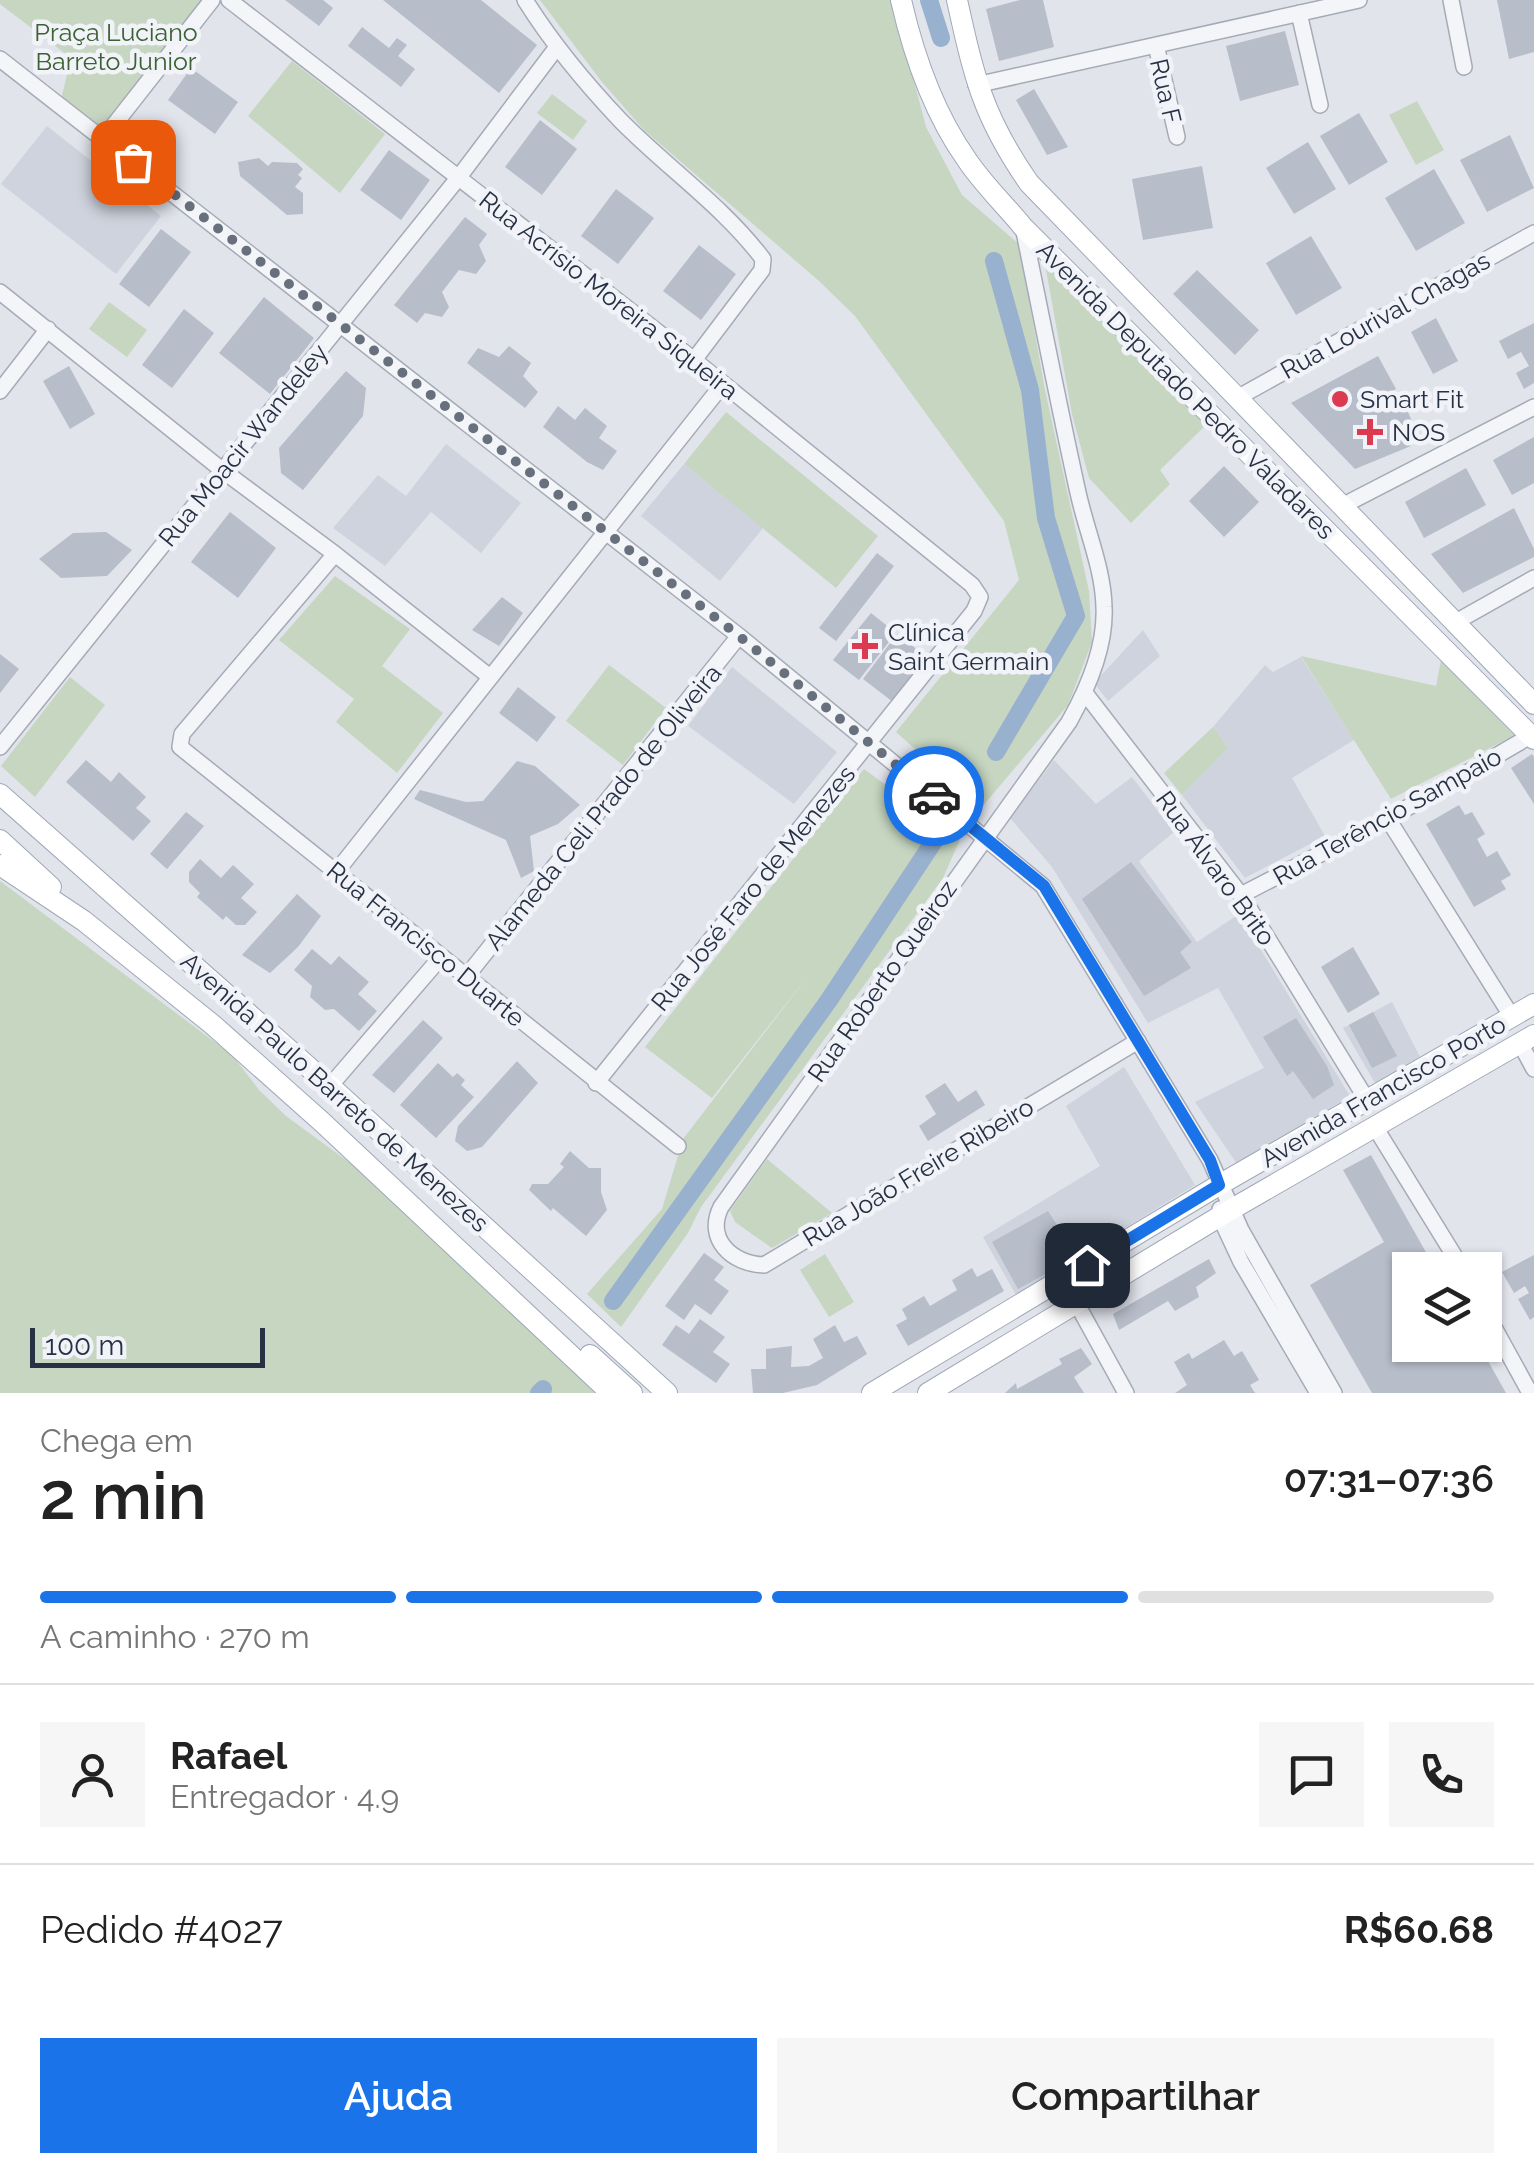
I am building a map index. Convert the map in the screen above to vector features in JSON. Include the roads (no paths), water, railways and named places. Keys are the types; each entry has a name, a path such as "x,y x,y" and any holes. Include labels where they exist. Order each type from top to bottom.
{"main road":[{"name":"Avenida Deputado Pedro Valadares","path":"901,0 910,40 932,100 967,161 1023,227 1533,737"},
{"name":"Avenida Deputado Pedro Valadares","path":"958,0 976,85 992,126 1028,184 1534,704"},
{"path":"1174,379 1190,374 1199,358"},
{"path":"1247,453 1258,438 1273,434"},
{"name":"Avenida Paulo Barreto de Menezes","path":"0,794 330,1086 667,1393"},
{"name":"Avenida Paulo Barreto de Menezes","path":"0,840 84,921 213,1025 611,1393"},
{"name":"Avenida Paulo Barreto de Menezes","path":"0,866 84,921"},
{"name":"Avenida Francisco Porto","path":"872,1393 1219,1185 1534,1004"},
{"name":"Avenida Francisco Porto","path":"928,1393 958,1385 1077,1304 1226,1213 1527,1039"},
{"path":"534,1319 569,1338 632,1393"}],"street":[{"path":"104,138 212,0"},
{"name":"Rua Acrísio Moreira Siqueira","path":"230,0 694,360 972,585 980,598"},
{"path":"512,0 539,22"},
{"path":"525,0 557,47 620,120 762,259 762,270 694,360"},
{"path":"976,85 1359,0"},
{"path":"1450,0 1464,67"},
{"path":"1299,13 1320,105"},
{"name":"Rua F","path":"1156,45 1177,137"},
{"name":"Rua Moacir Wandeley","path":"0,747 459,177 557,47"},
{"path":"0,59 739,636 1044,886 1210,1160 1242,1262 1318,1393"},
{"name":"Rua Roberto Queiroz","path":"716,1219 735,1186 984,836 1070,722 1085,694 1103,634 1100,573 1078,493 1023,227"},
{"name":"Rua Lourival Chagas","path":"1236,398 1534,233"},
{"path":"0,292 490,677"},
{"path":"0,391 48,329"},
{"path":"337,871 723,384"},
{"path":"1342,506 1534,407"},
{"name":"Rua Francisco Duarte","path":"335,554 178,740 183,751 678,1146"},
{"path":"1454,623 1534,578"},
{"name":"Rua José Faro de Menezes","path":"596,1083 974,612 980,598"},
{"name":"Alameda Celi Prado de Oliveira","path":"466,977 739,636"},
{"name":"Rua Álvaro Brito","path":"1085,694 1242,895 1367,1100"},
{"name":"Rua Terêncio Sampaio","path":"1242,895 1533,737"},
{"path":"1388,818 1512,1017"},
{"path":"330,1086 441,957"},
{"path":"1527,1039 1534,1068"},
{"name":"Rua João Freire Ribeiro","path":"716,1219 720,1244 730,1255 753,1265 764,1265 1138,1041"},
{"path":"1376,1127 1451,1252"},
{"path":"1226,1213 1334,1393"},
{"path":"1077,1304 1126,1393"},
{"path":"1502,1342 1530,1393"}],"waterway":[{"path":"929,0 941,38"},
{"path":"994,261 1030,390 1046,518 1076,616 996,752"},
{"path":"613,1301 829,1000 938,835"},
{"path":"539,1393 543,1389"}],"place":[{"name":"Smart Fit","path":"1340,399"},
{"name":"NOS","path":"1370,432"},
{"name":"Clínica Saint Germain","path":"865,646"}],"park label":[{"name":"Praça Luciano Barreto Junior","path":"116,46"}]}
